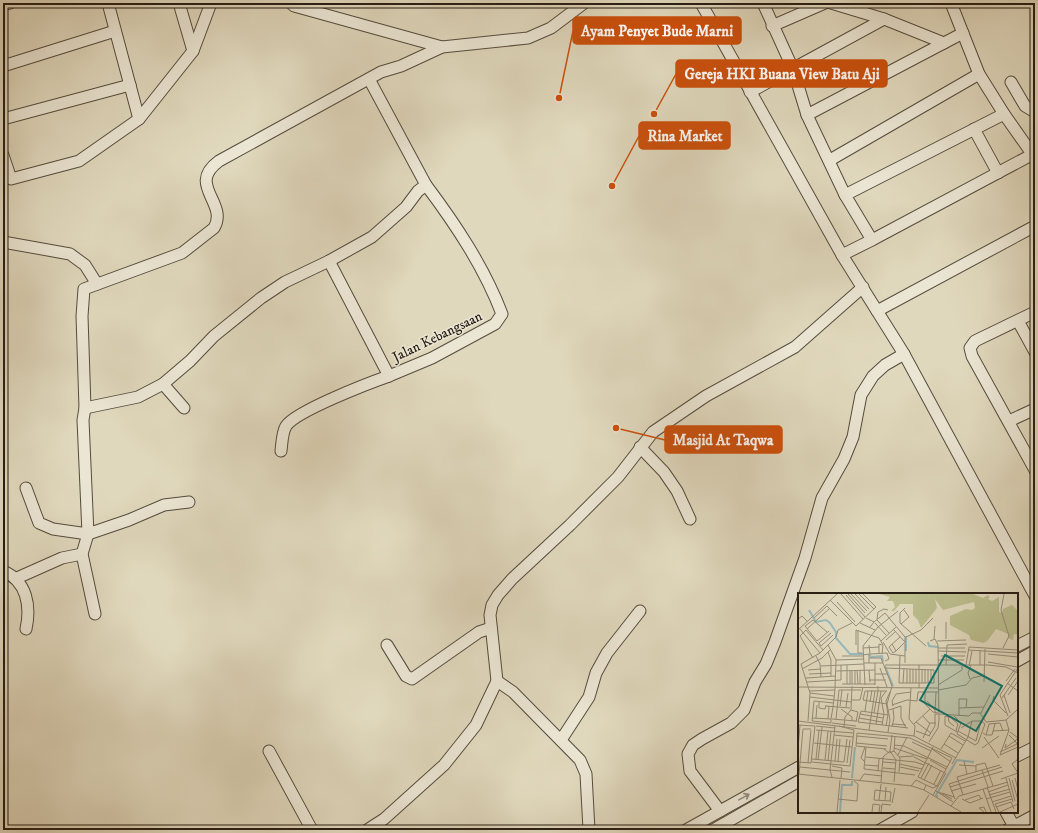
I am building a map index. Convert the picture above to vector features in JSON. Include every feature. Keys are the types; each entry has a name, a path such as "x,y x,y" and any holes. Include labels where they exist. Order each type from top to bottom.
{"street":[{"path":"3,5 10,3"},
{"path":"108,3 139,119"},
{"path":"179,3 193,51"},
{"path":"3,155 7,181 79,161 139,119 193,51 211,3"},
{"path":"291,3 294,6 442,47"},
{"path":"95,614 82,554 88,534 83,420 85,408 82,316 84,289 182,253 214,228 218,215 205,183 210,168 219,161 369,79 442,47 528,38 551,28 584,3"},
{"path":"702,3 750,92 842,255 904,354 1035,596"},
{"path":"763,3 807,115 830,160 845,195 872,240"},
{"path":"772,26 825,3"},
{"path":"831,3 884,19 944,43"},
{"path":"842,255 1034,155 1004,114 979,74 951,3"},
{"path":"750,92 884,19"},
{"path":"3,66 115,31"},
{"path":"807,115 963,33"},
{"path":"830,160 979,74"},
{"path":"85,408 138,397 162,384 190,361 214,336 261,298 305,271 329,261 372,237 406,207 418,191 426,185 369,79"},
{"path":"1011,82 1025,106 1035,112"},
{"path":"3,120 130,86"},
{"path":"845,195 1004,114"},
{"path":"974,129 998,173"},
{"name":"Jalan Kebangsaan","path":"329,261 389,376 432,358 495,324 502,314 493,291 460,232 426,185"},
{"path":"877,311 1035,226"},
{"path":"3,242 70,254 85,265 97,284"},
{"path":"367,830 384,819 444,765 476,725 497,681 490,615 492,605 502,590 512,579 570,525 618,477 653,432 706,396 794,347 862,287"},
{"path":"1034,467 972,356 970,348 975,341 1035,312"},
{"path":"1018,321 1035,352"},
{"path":"720,811 690,771 688,754 693,745 731,723 744,710 755,682 775,642 805,558 822,498 844,459 853,437 861,395 873,376 885,365 904,354"},
{"path":"281,451 286,427 300,415 363,385 389,376"},
{"path":"162,384 184,408"},
{"path":"1009,420 1035,409"},
{"path":"640,447 664,472 677,491 690,519"},
{"path":"26,488 39,523 53,529 88,534 129,520 164,505 189,502"},
{"path":"17,578 62,558 82,554"},
{"path":"3,571 17,578 24,590 29,615 26,629"},
{"path":"561,740 589,697 596,672 607,653 640,611"},
{"path":"387,645 406,676 412,679 417,677 479,632 491,628"},
{"path":"1018,645 1035,636"},
{"path":"1018,660 1035,651"},
{"path":"497,681 513,692 580,760 586,774 589,830"},
{"path":"1018,756 1035,747"},
{"path":"269,751 312,830"},
{"path":"686,830 798,768"},
{"path":"713,830 798,782"},
{"path":"880,830 910,813"},
{"path":"1006,813 1012,829 1035,816"}],"place":[{"name":"Ayam Penyet Bude Marni","path":"559,98"},
{"name":"Gereja HKI Buana View Batu Aji","path":"654,114"},
{"name":"Rina Market","path":"612,186"},
{"name":"Masjid At Taqwa","path":"616,428"}]}
